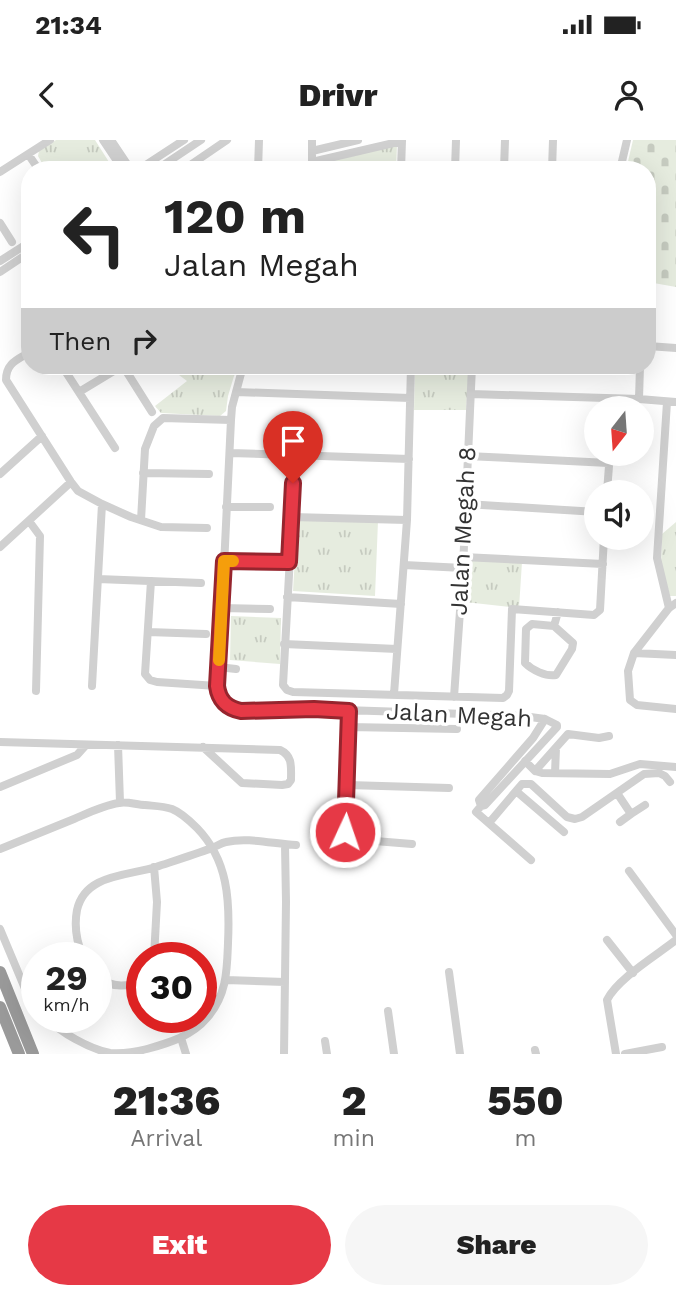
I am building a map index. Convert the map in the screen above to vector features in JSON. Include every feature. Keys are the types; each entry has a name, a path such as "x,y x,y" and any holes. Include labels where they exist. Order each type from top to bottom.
{"highway":[{"path":"0,972 33,1054"},
{"path":"0,1007 19,1054"},
{"path":"0,1023 11,1034"}],"street":[{"path":"0,172 50,140"},
{"path":"152,161 184,140"},
{"path":"170,161 201,140"},
{"path":"196,161 227,140"},
{"path":"258,161 259,140"},
{"path":"312,140 312,161"},
{"path":"312,151 358,140"},
{"path":"455,161 456,140"},
{"path":"504,161 505,140"},
{"path":"552,161 553,140"},
{"path":"622,161 627,140"},
{"path":"330,161 402,141 401,161"},
{"path":"109,143 119,161"},
{"path":"28,153 33,161"},
{"path":"0,223 12,242"},
{"path":"0,261 21,248"},
{"path":"0,272 21,258"},
{"path":"656,347 676,348"},
{"path":"21,358 9,365 6,380 78,491 102,504 161,527 206,528"},
{"path":"68,375 115,448"},
{"path":"79,392 107,375"},
{"path":"128,375 152,412"},
{"path":"151,581 145,674 150,680 157,682 217,686 231,420 240,375"},
{"name":"Jalan Megah","path":"394,694 407,520 411,375"},
{"name":"Jalan Megah 8","path":"454,697 472,375"},
{"path":"639,396 640,375"},
{"path":"236,391 411,398"},
{"path":"471,394 584,401"},
{"path":"671,402 657,558 672,606 634,653 628,671 629,700 637,705 676,709"},
{"path":"141,520 145,449 154,426 163,418 231,420"},
{"path":"0,474 42,436"},
{"path":"230,453 409,459"},
{"path":"293,454 283,685 293,692 503,698 509,691 512,610 593,615 600,610 604,550"},
{"path":"467,456 584,462"},
{"path":"143,473 209,474"},
{"path":"0,547 71,482"},
{"path":"92,686 102,504"},
{"path":"466,504 584,511"},
{"path":"226,507 270,507"},
{"path":"292,517 407,520"},
{"path":"29,521 40,536 36,691"},
{"path":"463,557 603,564"},
{"path":"224,561 289,562"},
{"path":"404,565 463,568"},
{"path":"98,579 201,583"},
{"path":"287,597 401,604"},
{"path":"222,608 270,609"},
{"path":"554,626 558,612"},
{"path":"532,624 554,626 573,643 556,675 549,676 525,663 526,628 532,624"},
{"path":"148,632 205,634"},
{"path":"284,644 397,649"},
{"path":"634,653 676,655"},
{"path":"218,667 236,669"},
{"name":"Jalan Megah","path":"217,686 224,704 241,711 314,709 523,716 545,719 556,724 557,727 525,761"},
{"path":"349,711 345,832 350,839 412,844"},
{"path":"523,716 531,725 533,738"},
{"path":"481,806 479,800 533,738 545,719"},
{"path":"349,727 457,729"},
{"path":"536,771 568,734 599,738 609,736"},
{"path":"0,742 203,747 280,750 289,758 291,780 282,785 242,783 203,747"},
{"path":"0,787 78,755 86,745"},
{"path":"118,745 121,802"},
{"path":"555,773 556,748"},
{"path":"531,860 476,812 525,761 542,773 610,774 640,764 676,767"},
{"path":"489,823 522,784 531,785 567,817 575,819 582,817 644,774 659,773 670,782"},
{"path":"348,785 449,788"},
{"path":"516,791 564,832"},
{"path":"617,793 631,814"},
{"path":"0,849 92,811 121,802 172,809 188,820 214,847 226,882 229,922 226,980 207,1018 181,1038 126,1054 111,1053 67,1033"},
{"path":"620,822 645,805"},
{"path":"79,942 75,920 78,904 96,883 154,867 225,842 240,840 296,845"},
{"path":"284,1054 285,845"},
{"path":"154,867 157,902 154,942"},
{"path":"629,871 676,934"},
{"path":"0,929 21,979"},
{"path":"607,940 633,973"},
{"path":"616,1054 607,1000 611,992 676,940"},
{"path":"449,972 460,1054"},
{"path":"226,980 285,982"},
{"path":"388,1011 394,1054"},
{"path":"181,1038 186,1054"},
{"path":"325,1041 327,1054"},
{"path":"625,1054 662,1047"}],"green space":[{"path":"56,140 95,140 108,161 41,161 39,151"},
{"path":"633,140 676,140 676,287 656,283 656,161 628,161"},
{"path":"397,145 396,161 330,161"},
{"path":"179,375 234,375 226,411 220,416 161,413 155,406 187,381"},
{"path":"415,375 468,375 466,410 414,410"},
{"path":"297,520 378,521 375,596 293,591"},
{"path":"676,522 676,596 670,596 661,564 662,534"},
{"path":"467,560 522,562 519,608 465,602"},
{"path":"231,616 281,618 280,664 230,660"}],"slow traffic":[{"path":"219,660 224,561 233,561"}],"route":[{"path":"293,483 289,562 224,561 218,694 224,704 241,711 349,711 345,832"}]}
